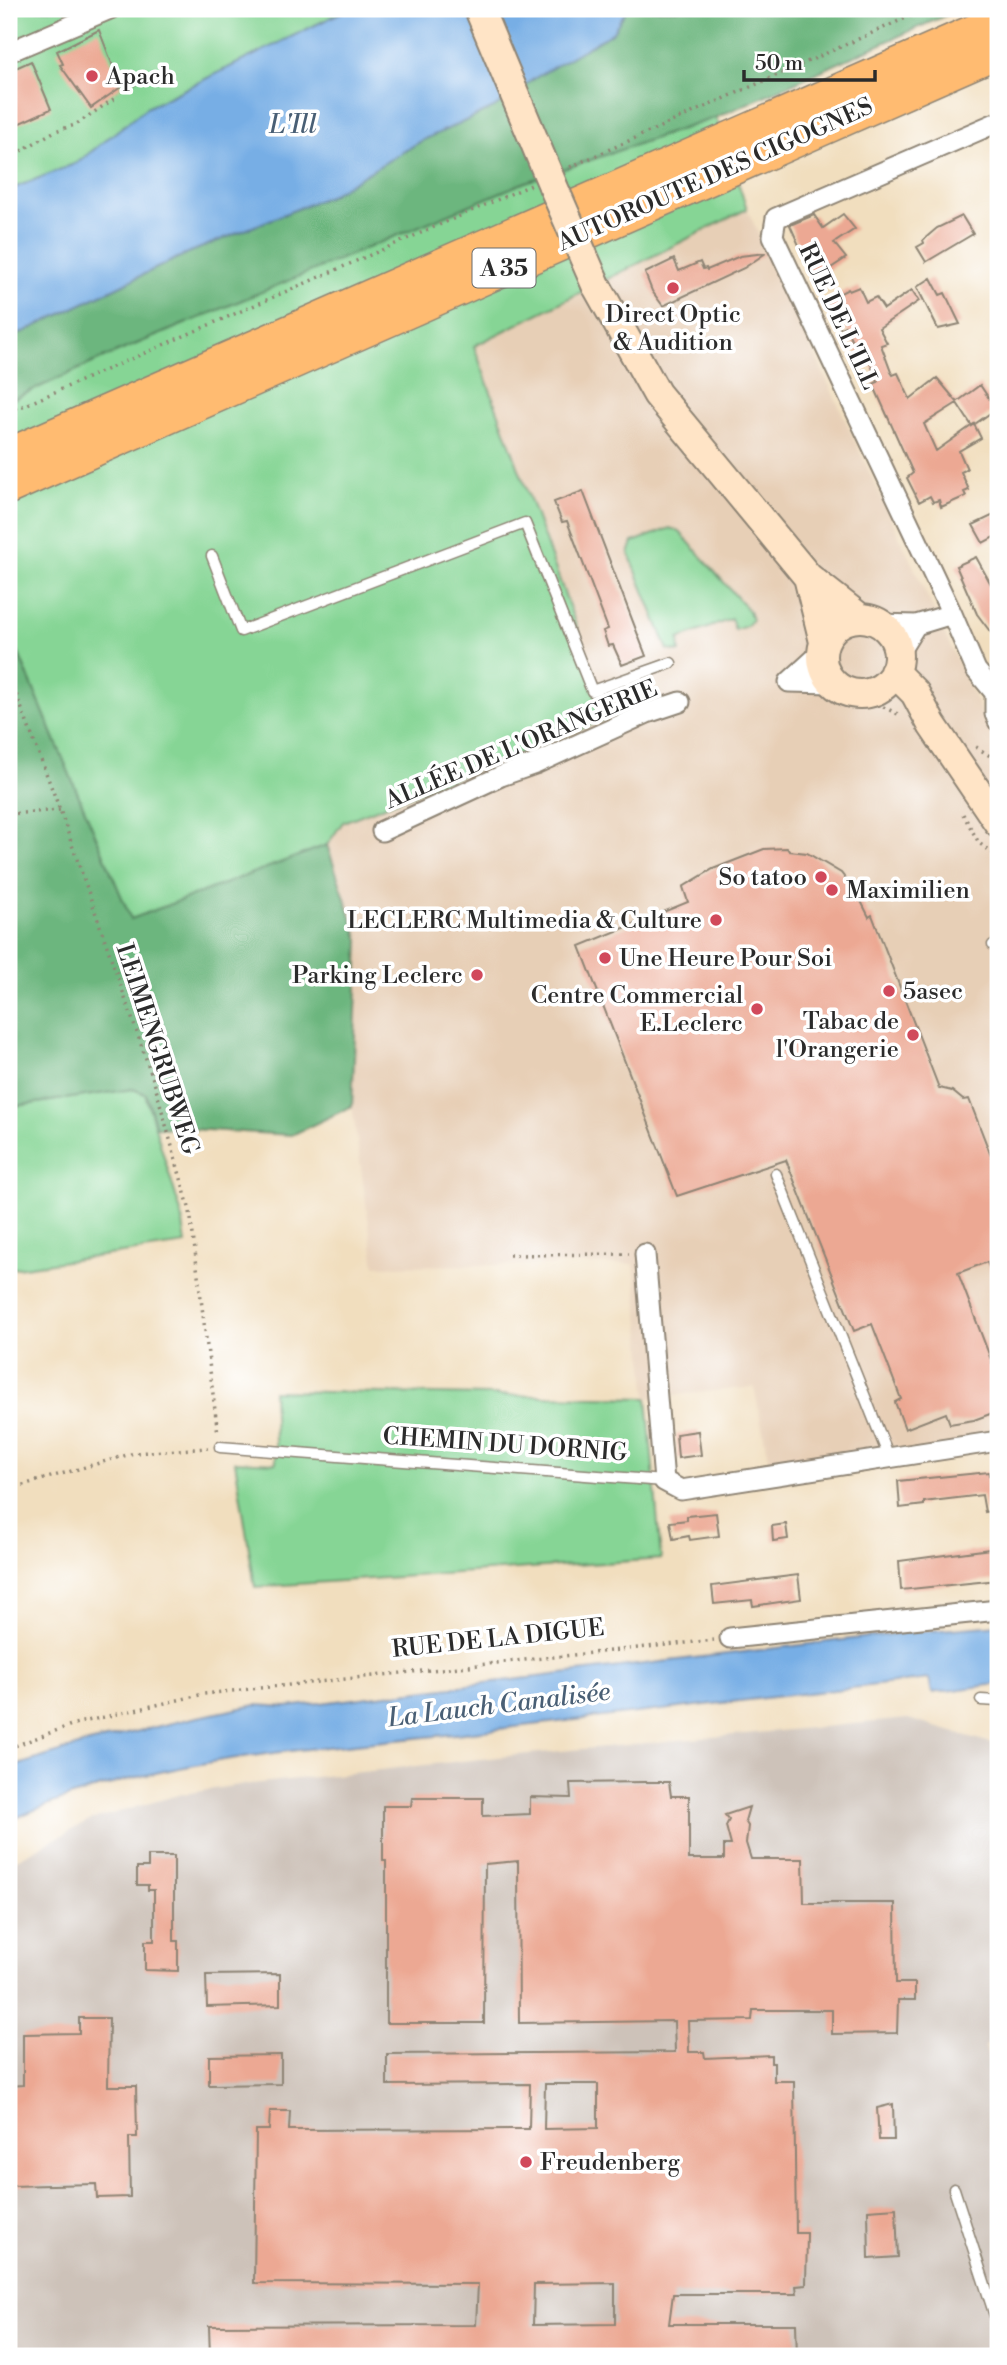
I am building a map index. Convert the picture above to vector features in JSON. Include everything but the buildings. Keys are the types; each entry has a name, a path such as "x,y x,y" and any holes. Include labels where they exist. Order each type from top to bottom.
{"highway":[{"name":"AUTOROUTE DES CIGOGNES","path":"9,456 998,22"},
{"name":"AUTOROUTE DES CIGOGNES","path":"9,486 998,50"}],"main road":[{"path":"479,9 597,285 657,394 808,577 893,636 896,663 932,724 998,822"},
{"path":"808,577 823,647 824,669 832,683 849,693 868,693 902,705 932,724"},
{"path":"823,647 838,624 870,620"},
{"path":"868,693 884,686 896,663"}],"street":[{"path":"9,52 110,9"},
{"name":"RUE DE L'ILL","path":"997,693 976,670 773,236 776,218 998,122"},
{"path":"870,620 916,625 952,614"},
{"path":"896,663 916,625"},
{"path":"823,647 789,682 832,683"},
{"path":"997,693 995,714 998,721"},
{"name":"ALLÉE DE L'ORANGERIE","path":"382,831 501,776 535,764 647,713 680,702"},
{"path":"645,1254 664,1481"},
{"name":"CHEMIN DU DORNIG","path":"664,1481 681,1490 998,1441"},
{"path":"730,1638 998,1610"}],"lane":[{"path":"212,556 242,631 525,523 592,691 671,663"},
{"path":"776,1174 889,1457"},
{"name":"CHEMIN DU DORNIG","path":"220,1447 664,1481"},
{"path":"981,1700 998,1701"},
{"path":"954,2189 998,2325"}],"path":[{"path":"9,412 551,181 926,9"},
{"path":"128,90 144,77 141,71"},
{"path":"9,158 55,131 75,125 118,96"},
{"name":"LEIMENGRUBWEG","path":"9,675 60,810 154,1082 190,1211 220,1447"},
{"path":"9,814 60,810"},
{"path":"509,1255 645,1254"},
{"path":"9,1489 134,1453 220,1447"},
{"name":"RUE DE LA DIGUE","path":"9,1748 74,1724 204,1694 730,1638"}],"shaded area":[{"path":"747,209 998,748 998,1446 773,1481 754,1387 647,1398 634,1264 375,1266 352,1106 359,940 327,845 343,822 610,718 474,346"},
{"path":"908,1719 998,1745 998,2041 985,2046 998,2089 998,2356 9,2356 9,1863 91,1820 178,1795 232,1786 518,1755"}],"green space":[{"path":"9,9 348,9 146,108 77,163 9,190"},
{"path":"627,9 960,9 717,117 523,183 103,358 9,401 9,339 188,253 329,196 423,140 494,108 535,78 612,33"},
{"path":"716,117 747,209 474,346 610,718 343,822 327,845 131,920 9,631 9,401 103,358 523,182"},
{"path":"670,528 680,532 749,611 752,620 747,626 735,630 731,619 679,639 680,652 668,650 629,554 633,542"},
{"path":"9,631 131,919 327,845 359,940 352,1106 292,1135 156,1127 146,1094 133,1089 9,1107"},
{"path":"133,1089 145,1094 182,1216 186,1244 9,1269 9,1107"},
{"path":"273,1391 647,1398 661,1559 255,1587 235,1461 276,1463"}],"water":[{"name":"L'Ill","path":"348,9 627,9 612,33 535,78 494,108 423,140 329,196 188,253 9,339 9,190 77,163 146,108"},
{"name":"La Lauch Canalisée","path":"998,1625 998,1684 932,1693 929,1679 284,1752 171,1770 116,1783 9,1821 9,1768 85,1744 256,1705 287,1707 893,1634"}],"place":[{"name":"Apach","path":"92,76"},
{"name":"Direct Optic & Audition","path":"673,288"},
{"name":"So tatoo","path":"821,877"},
{"name":"Maximilien","path":"832,890"},
{"name":"LECLERC Multimedia & Culture","path":"716,920"},
{"name":"Une Heure Pour Soi","path":"605,958"},
{"name":"Parking Leclerc","path":"477,975"},
{"name":"5asec","path":"889,991"},
{"name":"Centre Commercial E.Leclerc","path":"757,1009"},
{"name":"Tabac de l'Orangerie","path":"913,1035"},
{"name":"Freudenberg","path":"526,2162"}]}
